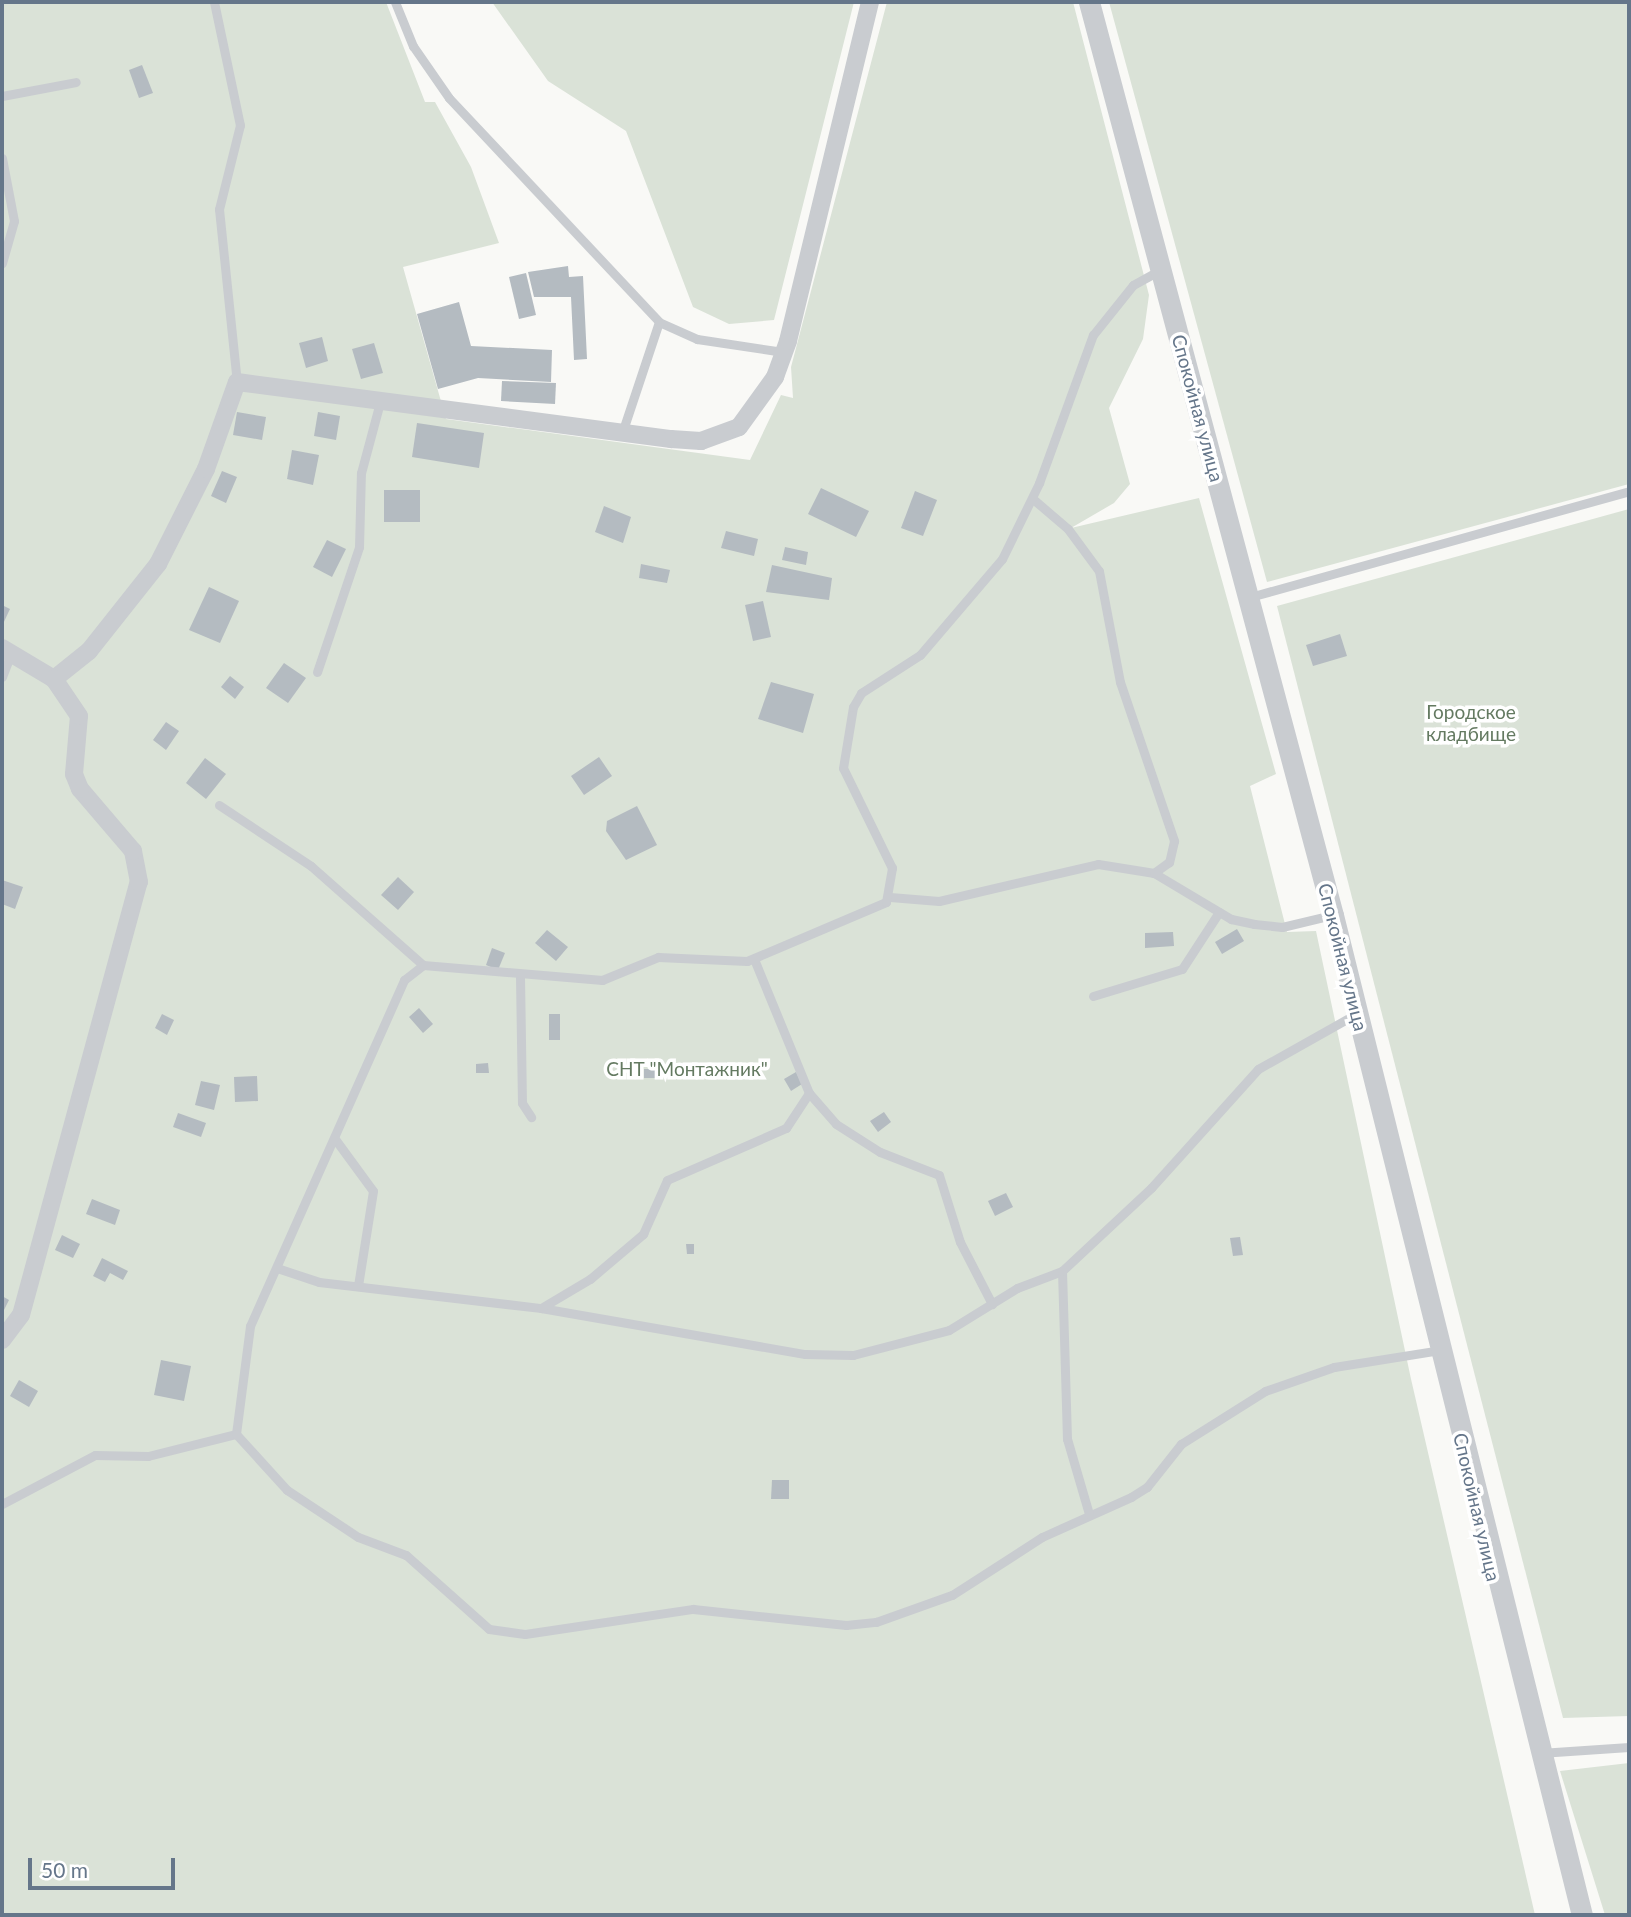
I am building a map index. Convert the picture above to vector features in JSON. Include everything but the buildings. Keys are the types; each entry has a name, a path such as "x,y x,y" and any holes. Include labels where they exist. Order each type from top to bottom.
{"street":[{"path":"54,678 89,651 158,564 205,469 237,382 622,433 701,441 723,437 758,406 783,352 870,2"},
{"name":"Спокойная улица","path":"1089,2 1333,915 1539,1753 1582,1915"},
{"path":"2,1340 21,1315 139,882 133,851 80,789 74,774 79,716 54,678 7,650"}],"lane":[{"path":"214,2 240,125 219,209 237,382"},
{"path":"395,2 413,46 449,98 659,322 697,339 783,352"},
{"path":"2,96 76,82"},
{"path":"2,158 14,222 2,262"},
{"path":"219,805 311,866 423,965 520,977 612,978 658,957 724,964 754,959 877,909 890,897 892,868 843,768 845,726 861,693 920,655 983,584 1033,499 1093,335 1133,285 1160,270"},
{"path":"622,433 659,322"},
{"path":"317,672 359,547 361,473 380,402"},
{"path":"1250,597 1629,491"},
{"path":"1033,499 1068,530 1099,571 1120,681 1174,841 1169,862 1154,873"},
{"path":"2,677 7,650"},
{"path":"890,897 939,901 1077,865 1154,873 1219,912 1270,927 1333,915"},
{"path":"1093,996 1182,970 1219,912"},
{"path":"754,959 808,1093 836,1124 880,1152 939,1175 960,1242 992,1304"},
{"path":"423,965 392,999 335,1139 250,1326 236,1434 287,1490 358,1537 406,1555 489,1629 507,1634 693,1609 812,1624 876,1622 952,1595 1089,1514 1147,1488 1181,1444 1265,1391 1334,1367 1440,1350"},
{"path":"520,977 522,1103 531,1117"},
{"path":"278,1268 358,1286 541,1308 805,1354 853,1356 935,1336 992,1304 1062,1270 1132,1208 1258,1069 1357,1013"},
{"path":"541,1308 590,1279 643,1234 667,1180 786,1128 808,1093"},
{"path":"335,1139 373,1191 358,1286"},
{"path":"1062,1270 1066,1427 1072,1470 1089,1514"},
{"path":"2,1504 95,1455 156,1454 236,1434"},
{"path":"1539,1753 1629,1747"}],"green space":[{"name":"СНТ \"Монтажник\"","path":"2,2 386,2 425,102 435,102 471,167 499,243 403,267 446,419 750,460 781,395 793,398 791,367 887,2 1073,2 1149,295 1143,339 1109,408 1130,484 1114,503 1071,528 1199,498 1276,774 1250,786 1287,932 1316,931 1411,1379 1535,1915 2,1915"},
{"path":"492,2 854,2 774,320 729,324 693,307 626,131 548,81"},
{"path":"1109,2 1629,2 1629,484 1267,582"},
{"name":"Городское кладбище","path":"1629,509 1629,1716 1563,1718 1277,606"},
{"path":"1629,1763 1629,1915 1605,1915 1560,1771"}]}
